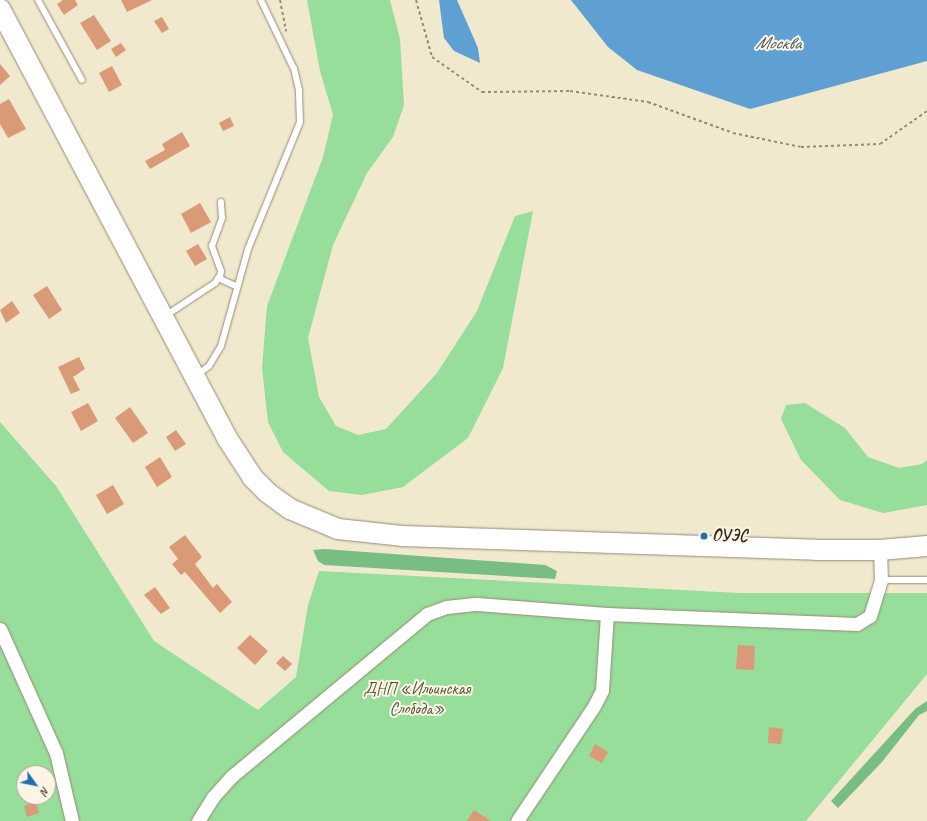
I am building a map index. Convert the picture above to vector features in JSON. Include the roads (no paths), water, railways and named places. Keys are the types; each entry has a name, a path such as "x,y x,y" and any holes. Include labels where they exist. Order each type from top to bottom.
{"main road":[{"path":"0,9 236,453 260,486 296,513 338,529 378,535 490,540 880,550 927,546"}],"street":[{"path":"198,821 213,797 232,776 427,614 446,607 477,604 607,614 856,624 870,616 881,580 880,550"},
{"path":"517,821 594,706 602,690 607,614"},
{"path":"0,629 56,753 72,821"}],"lane":[{"path":"38,0 82,80"},
{"path":"195,377 209,366 216,357 248,249 300,122 299,90 294,69 260,0"},
{"path":"164,316 190,301 215,283 218,278 220,271 212,246 222,218 220,202"},
{"path":"218,278 236,286"},
{"path":"881,580 927,580"}],"water":[{"path":"439,0 457,0 478,48 480,63 454,51 444,38"},
{"name":"Москва","path":"571,0 927,0 927,61 750,109 637,70 608,47"}],"place":[{"name":"ОУЭС","path":"704,536"}],"park label":[{"name":"ДНП «Ильинская Слобода»","path":"417,699"}]}
